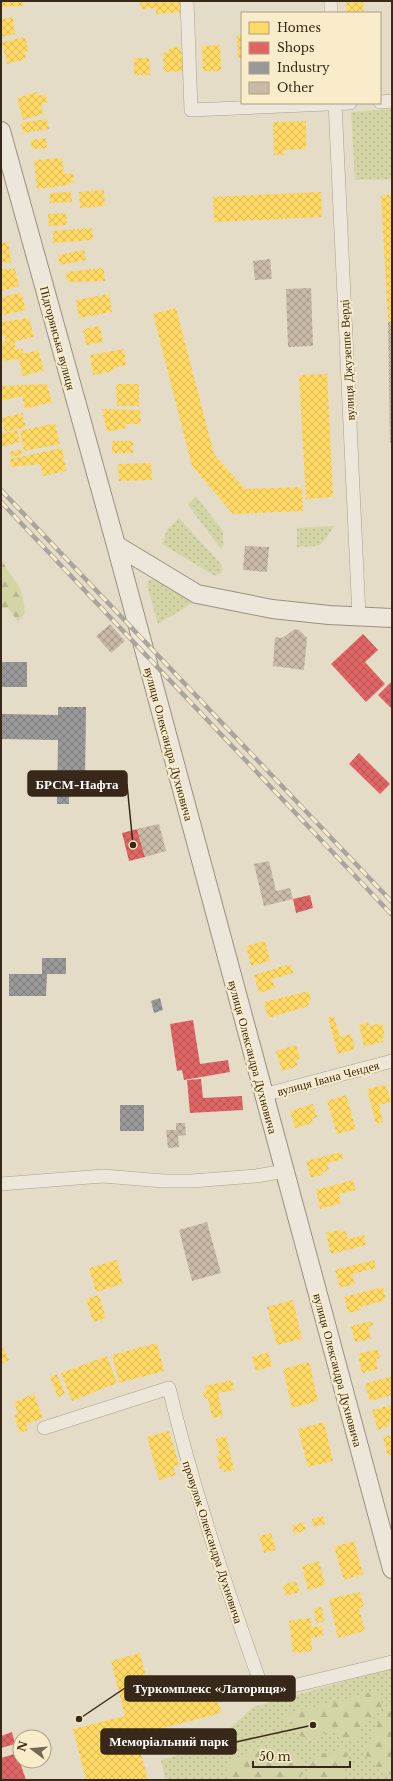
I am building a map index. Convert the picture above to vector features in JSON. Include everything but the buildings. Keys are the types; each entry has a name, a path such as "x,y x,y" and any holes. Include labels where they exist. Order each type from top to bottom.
{"main road":[{"name":"Підгорянська вулиця","path":"1,131 116,545"},
{"path":"116,545 197,594 272,609 359,617 392,618"},
{"name":"вулиця Олександра Духновича","path":"116,545 263,1095 391,1560"}],"street":[{"path":"187,1 191,110 314,104"},
{"path":"331,1 331,12"},
{"path":"381,102 392,101"},
{"name":"вулиця Джузеппе Верді","path":"335,104 359,617"},
{"name":"вулиця Івана Чендея","path":"263,1095 392,1061"},
{"path":"1,1184 104,1176 163,1181 198,1180 256,1176 285,1171"},
{"name":"провулок Олександра Духновича","path":"44,1428 169,1388 194,1486 238,1622 264,1693 392,1662"}],"green space":[{"path":"392,109 392,179 355,180 351,112"},
{"path":"196,496 223,531 223,545 221,549 188,505"},
{"path":"179,518 221,564 221,573 215,576 162,544 167,530"},
{"path":"334,526 320,544 316,546 297,547 297,528"},
{"path":"1,557 20,588 24,602 25,613 18,622 8,608 1,608"},
{"path":"152,579 196,601 158,624 147,585 148,580"},
{"path":"392,1668 392,1780 165,1780 161,1760 213,1744 253,1707"},
{"path":"375,1691 381,1694 382,1705 370,1721 363,1723 360,1734 351,1741 341,1739 337,1733 324,1733 312,1739 299,1736 292,1724 283,1722 284,1718 291,1713"},
{"path":"392,1701 392,1773 380,1772 374,1762 367,1758 365,1752 387,1704"},
{"path":"340,1748 348,1752 347,1765 343,1776 339,1780 306,1780 310,1773 310,1762 318,1753 337,1754"},
{"path":"256,1750 296,1756 304,1770 299,1780 232,1780 229,1773 229,1767 234,1759 238,1756"}],"railway":[{"path":"1,490 392,902"},
{"path":"1,502 392,915"}],"place":[{"name":"БРСМ-Нафта","path":"133,845"},
{"name":"Туркомплекс «Латориця»","path":"79,1719"},
{"name":"Меморіальний парк","path":"313,1725"}]}
